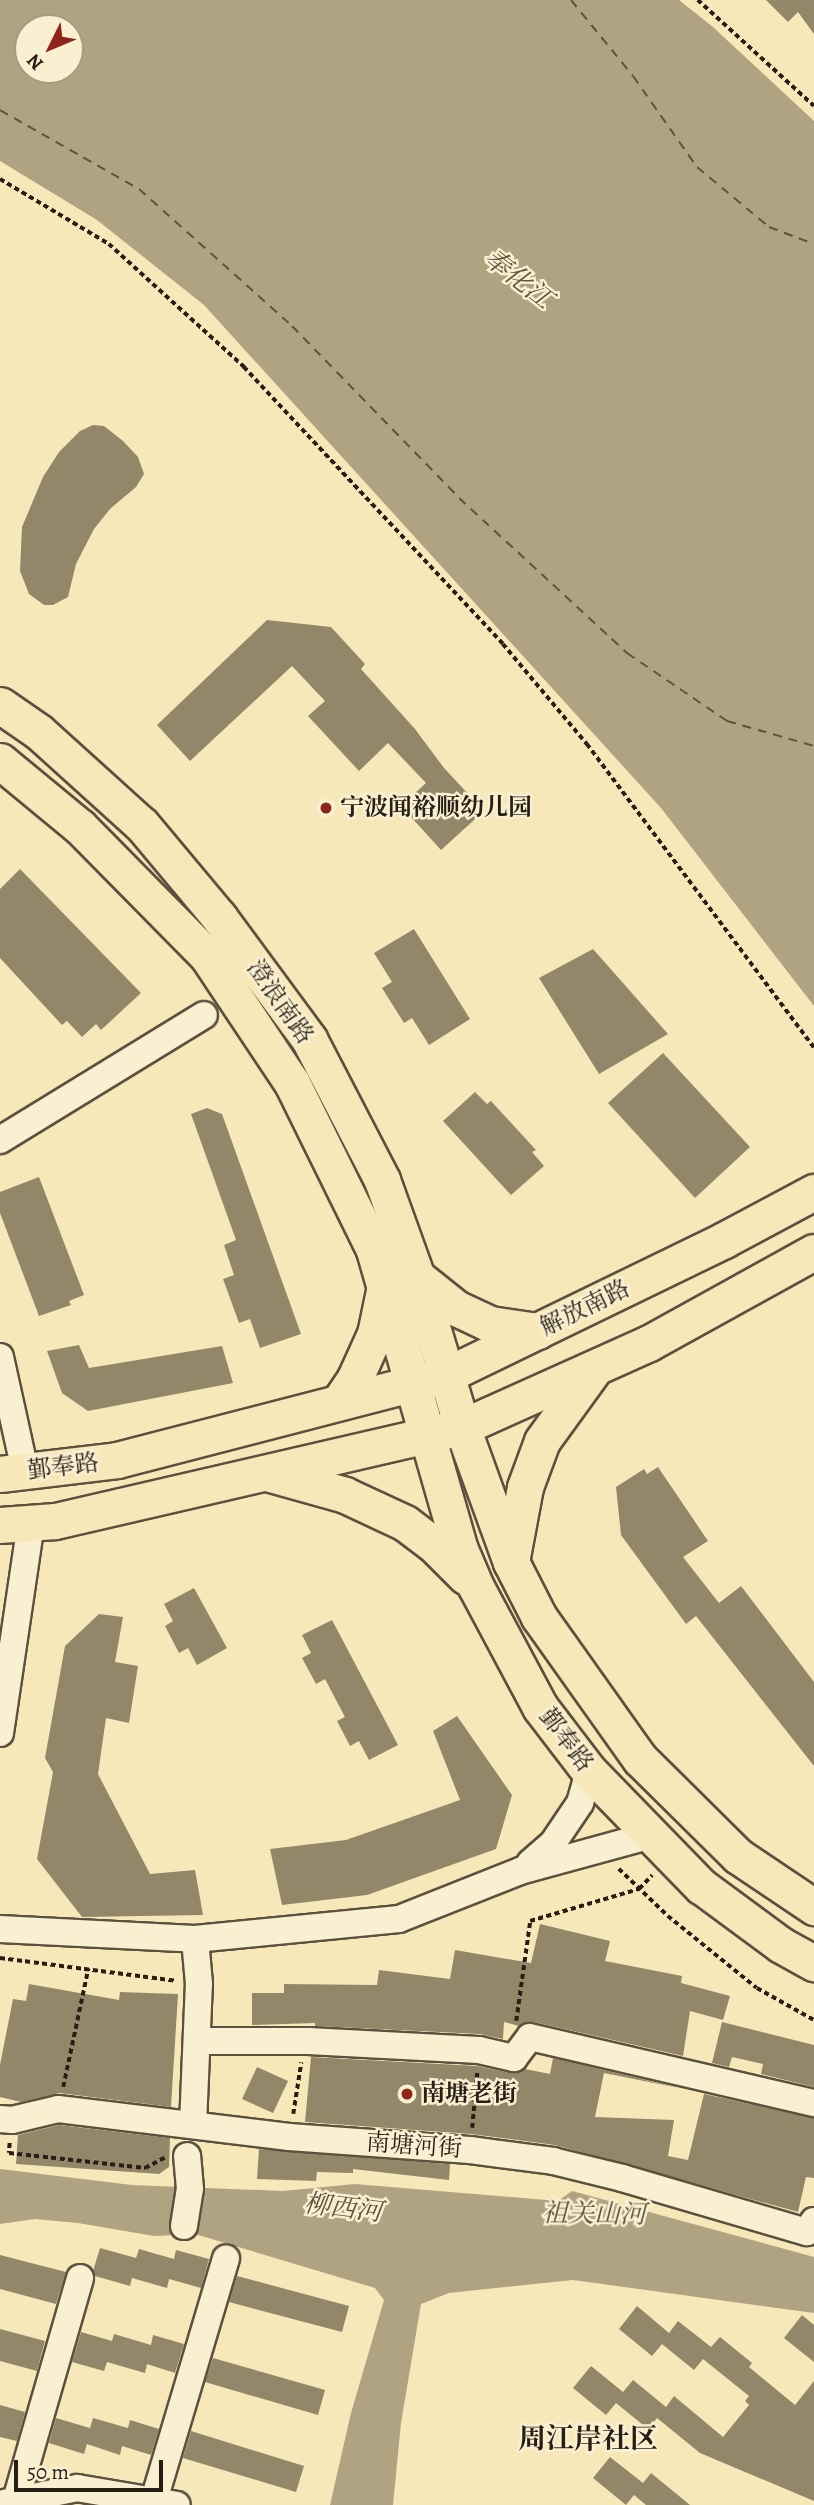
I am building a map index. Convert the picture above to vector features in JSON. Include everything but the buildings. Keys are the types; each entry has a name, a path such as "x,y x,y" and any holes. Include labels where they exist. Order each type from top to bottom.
{"main road":[{"name":"澄浪南路","path":"0,705 40,732 142,825 219,917 309,1039 382,1181 401,1282 411,1384"},
{"name":"澄浪南路","path":"0,761 79,827 208,957 292,1083 374,1250 401,1282 446,1375"},
{"name":"解放南路","path":"446,1375 724,1240 814,1192"},
{"path":"462,1427 649,1343 746,1287 814,1252"},
{"path":"339,1402 355,1378 401,1282 490,1324 537,1331"},
{"path":"511,1562 526,1487 542,1441 596,1367"},
{"name":"鄞奉路","path":"12,1473 117,1460 446,1375 511,1562 539,1617 640,1759 738,1856 814,1907"},
{"name":"鄞奉路","path":"411,1384 459,1547 476,1587 540,1707 589,1772 648,1836 701,1886 780,1945 814,1963"},
{"name":"鄞奉路","path":"15,1524 55,1521 462,1427"},
{"path":"267,1474 345,1494 405,1522 432,1543 476,1587"}],"street":[{"path":"205,1014 213,991 208,957"},
{"path":"0,1140 205,1014 224,1014 261,1037"},
{"path":"0,1357 12,1473"},
{"path":"0,1733 15,1524"},
{"path":"520,1871 553,1843 580,1803 589,1772"},
{"path":"0,1930 195,1940 399,1919 520,1871 648,1836"},
{"path":"193,2125 199,1984 195,1940"},
{"path":"198,2040 304,2041 479,2050 514,2058 530,2037 814,2103"},
{"name":"南塘河街","path":"6,2119 58,2109 289,2137 470,2150 553,2161 622,2178 807,2232 814,2221"},
{"path":"182,2156 190,2189 184,2226"},
{"path":"80,2278 8,2502 76,2488 166,2502 226,2258"}],"path":[{"path":"698,0 814,106"},
{"path":"0,179 110,244 253,377 503,644 587,744 814,1047"},
{"path":"597,1848 668,1916 758,1988 814,2020"},
{"path":"514,2058 517,2004 530,1921 639,1889"},
{"path":"0,1958 199,1984"},
{"path":"58,2109 88,1969"},
{"path":"289,2137 304,2041"},
{"path":"470,2150 479,2050"},
{"path":"6,2119 9,2153 145,2168 166,2157 182,2156"}],"water":[{"name":"奉化江","path":"0,0 679,0 713,27 814,121 814,1006 661,808 204,305 97,220 0,161"},
{"path":"0,2169 132,2185 283,2191 355,2184 558,2201 572,2191 814,2257 814,2313 573,2280 449,2293 421,2304 401,2423 393,2505 330,2505 351,2413 384,2300 375,2288 195,2234 154,2236 78,2223 35,2219 0,2224"}],"ferry route":[{"path":"571,0 633,76 697,167 769,227 814,244"},
{"path":"0,110 139,189 292,326 459,498 627,653 727,721 814,746"}],"place":[{"name":"宁波闻裕顺幼儿园","path":"326,808"},
{"name":"南塘老街","path":"407,2094"}],"district":[{"name":"周江岸社区","path":"588,2439"}],"water label":[{"name":"柳西河","path":"343,2208"},
{"name":"祖关山河","path":"594,2214"}]}
